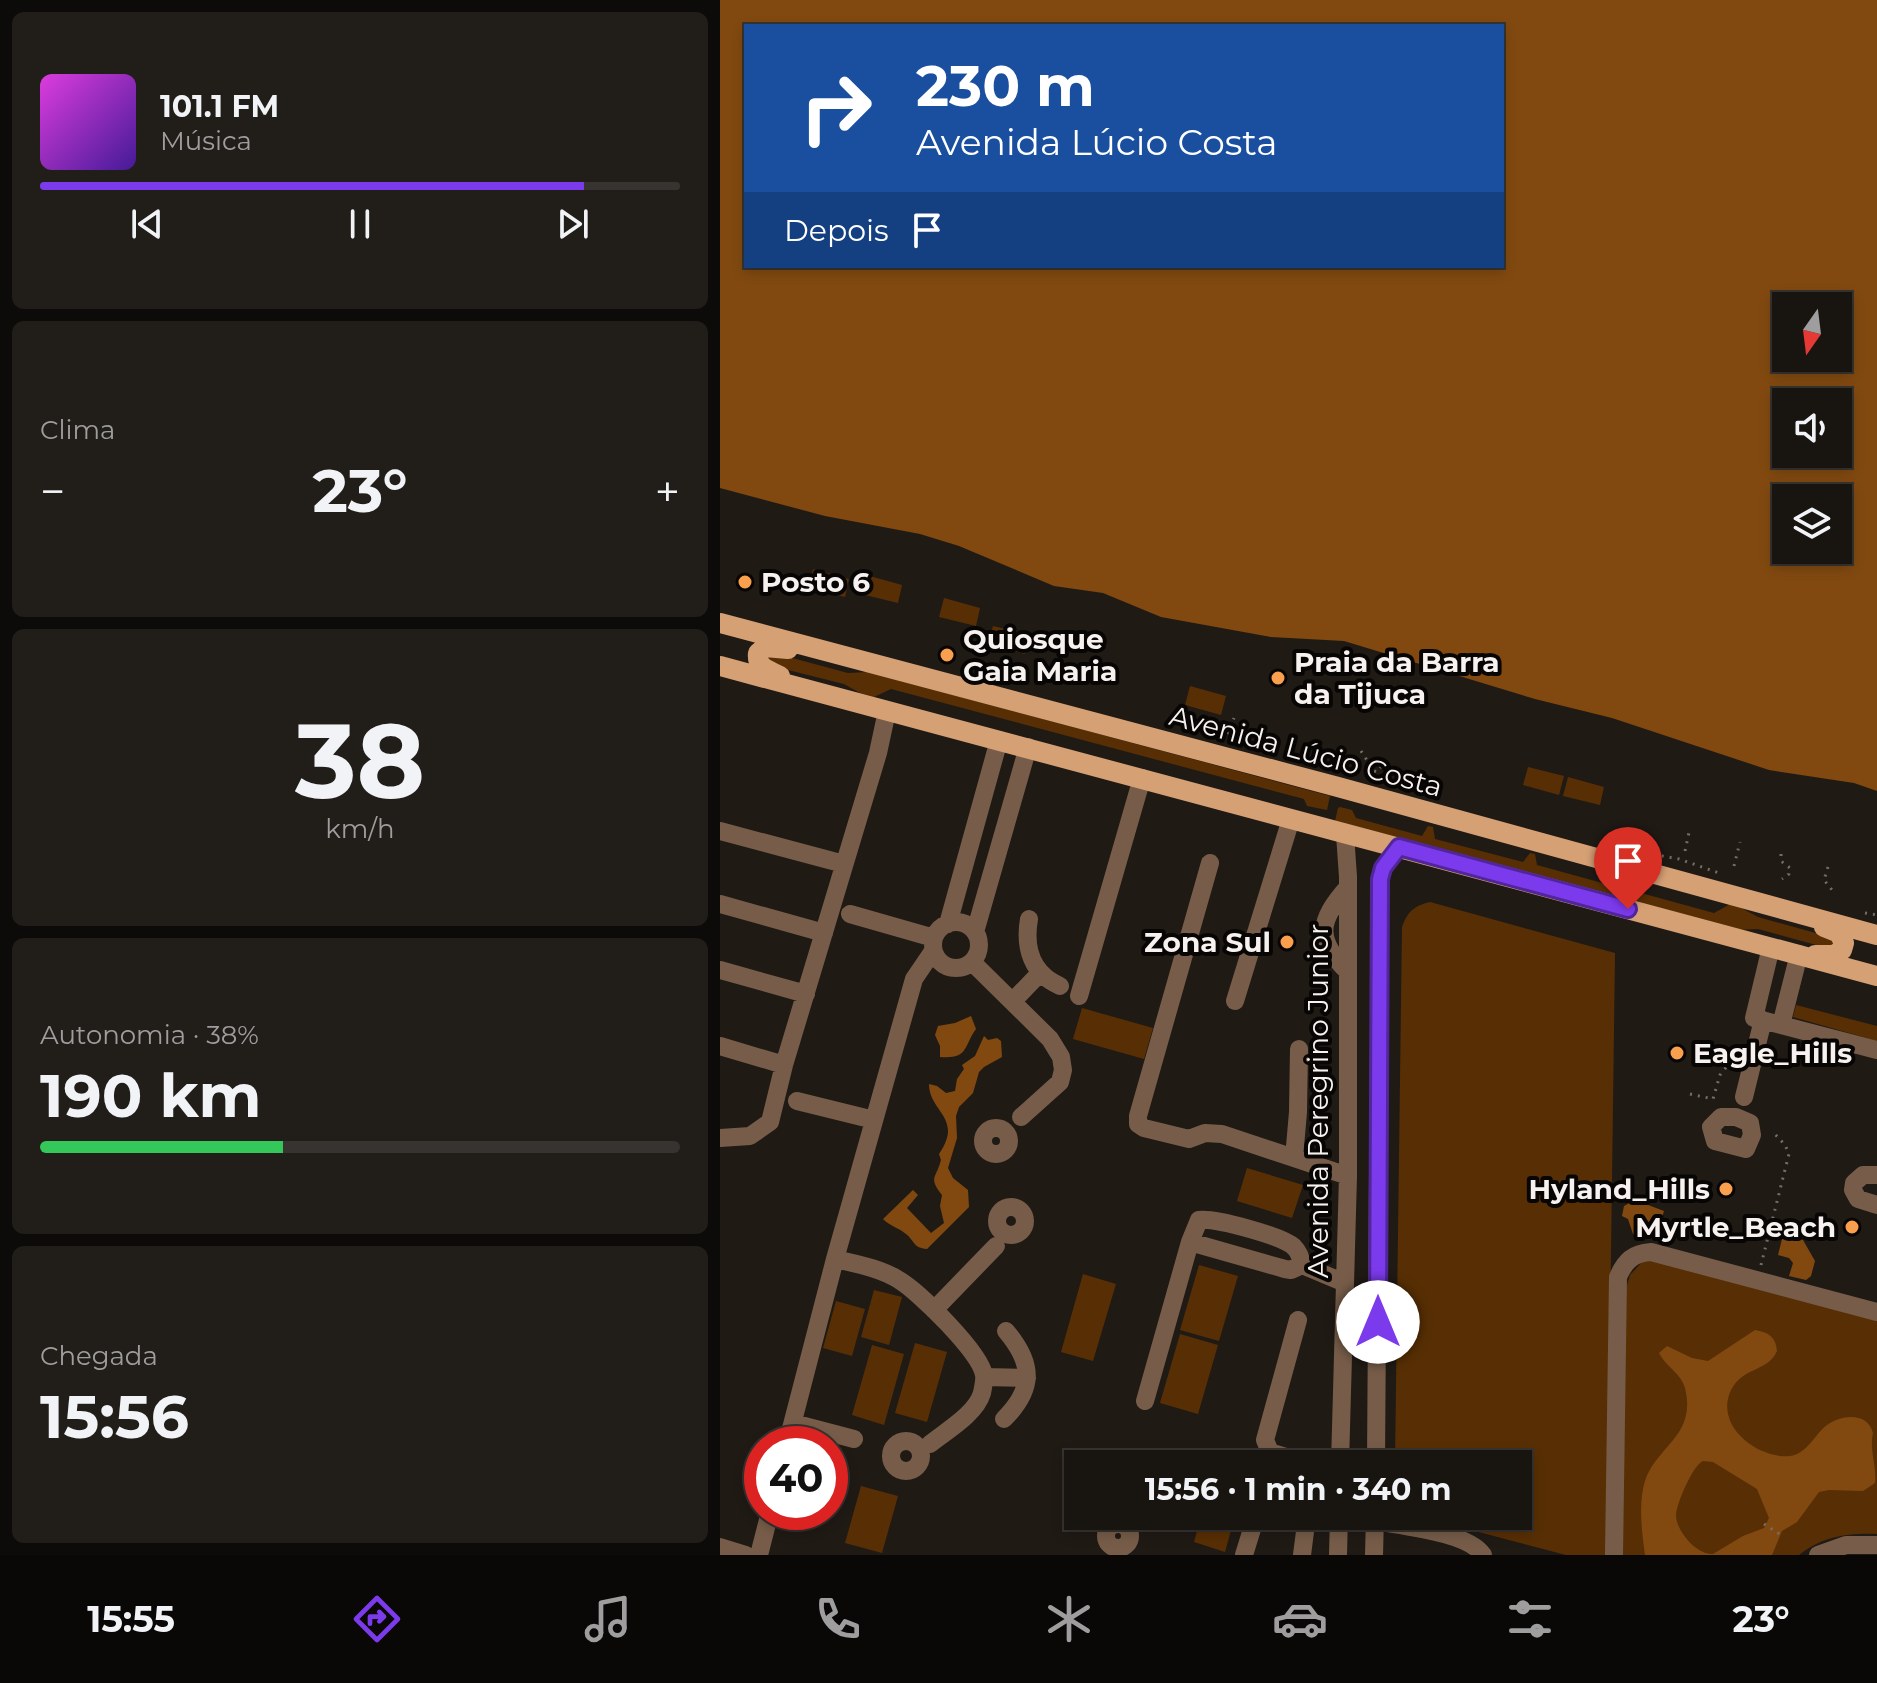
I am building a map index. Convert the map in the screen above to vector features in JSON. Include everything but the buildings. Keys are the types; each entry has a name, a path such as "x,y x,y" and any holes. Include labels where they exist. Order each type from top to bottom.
{"main road":[{"name":"Avenida Lúcio Costa","path":"720,623 1338,787 1877,935"},
{"path":"807,689 762,667 757,658 760,650 765,647 839,656"},
{"path":"720,666 1877,976"},
{"path":"1773,906 1839,933 1844,943 1842,950 1834,955 1799,954"}],"street":[{"path":"720,1138 750,1136 770,1122 784,1065 878,753 887,711"},
{"path":"948,924 999,740"},
{"path":"850,914 934,945 941,963 946,966 960,968 972,962 979,945 975,932 1028,747"},
{"path":"1079,996 1142,778"},
{"path":"1235,1001 1291,819"},
{"path":"720,831 844,864"},
{"name":"Avenida Peregrino Junior","path":"1341,1450 1348,1176 1348,887 1345,834"},
{"path":"1376,1450 1380,879 1383,868 1399,847"},
{"path":"1210,863 1164,1019 1138,1124 1189,1139 1205,1133 1222,1134 1348,1176"},
{"path":"720,904 824,933"},
{"path":"1029,919 1027,945 1040,973 1060,986"},
{"path":"792,1426 835,1259 914,979 934,945 937,932 948,924 963,923 975,932"},
{"path":"1766,1021 1771,947"},
{"path":"1736,1119 1766,1021 1799,954"},
{"path":"972,962 1050,1039 1061,1057 1063,1070 1060,1082 1004,1133"},
{"path":"720,970 806,994"},
{"path":"1013,1001 1040,973"},
{"path":"1766,1021 1877,1050"},
{"path":"720,1046 784,1065"},
{"path":"1294,1158 1299,1049"},
{"path":"797,1101 874,1120"},
{"path":"1877,1175 1863,1175 1854,1183 1853,1190 1858,1199 1877,1205"},
{"path":"1145,1401 1199,1220 1211,1220 1293,1245 1302,1265"},
{"path":"934,1310 1003,1237"},
{"path":"1190,1242 1285,1269 1296,1269 1302,1265"},
{"path":"1614,1555 1618,1277 1632,1257 1651,1252 1877,1312"},
{"path":"835,1259 900,1280 934,1310 981,1364 985,1377 981,1396 975,1406 921,1449"},
{"path":"1302,1265 1345,1283"},
{"path":"1269,1450 1265,1440 1298,1320"},
{"path":"1004,1419 1020,1399 1027,1378 1024,1359 1006,1331"},
{"path":"1344,1353 1378,1354"},
{"path":"985,1377 1027,1378"},
{"path":"793,1423 854,1439"},
{"path":"759,1555 765,1530"},
{"path":"1244,1555 1252,1530"},
{"path":"1302,1555 1305,1530"},
{"path":"1338,1555 1339,1530"},
{"path":"1374,1555 1375,1530"},
{"path":"1422,1530 1456,1538 1480,1550 1483,1555"},
{"path":"1818,1555 1846,1545 1877,1545"},
{"path":"720,1547 746,1555"}],"path":[{"path":"1227,734 1234,718"},
{"path":"1361,751 1377,772 1389,757"},
{"path":"1685,851 1690,828"},
{"path":"1734,866 1740,842"},
{"path":"1781,854 1781,861 1790,868 1789,874 1782,879"},
{"path":"1828,867 1824,880 1832,890"},
{"path":"1690,1094 1713,1099 1720,1075 1728,1065 1743,1069"},
{"path":"1757,1281 1789,1154 1773,1132"},
{"path":"1764,1524 1784,1537"}],"shaded area":[{"path":"720,0 1877,0 1877,791 1854,783 1769,770 1612,718 1535,699 1344,641 1271,637 1161,617 1103,593 1054,586 959,546 920,534 825,516 720,488"},
{"path":"813,569 849,579 845,597 808,588"},
{"path":"866,575 902,585 898,603 861,594"},
{"path":"944,598 980,608 976,626 939,617"},
{"path":"993,626 1030,635 1025,654 988,644"},
{"path":"770,652 848,673 868,672 1330,796 1327,810 1307,806 1304,799 891,689 874,697 844,684 768,665 764,655"},
{"path":"1190,686 1226,696 1221,715 1185,705"},
{"path":"1528,767 1564,776 1559,795 1523,785"},
{"path":"1568,777 1604,787 1600,805 1563,796"},
{"path":"1340,807 1352,810 1356,818 1422,836 1428,826 1433,827 1435,839 1523,862 1530,853 1535,854 1537,865 1624,889 1632,880 1636,881 1641,893 1714,913 1732,903 1758,917 1837,939 1831,949 1758,929 1736,930 1335,821"},
{"path":"1430,902 1615,953 1607,1555 1566,1555 1471,1530 1532,1530 1532,1450 1395,1450 1402,927 1412,910"},
{"path":"1796,1005 1877,1026 1877,1041 1793,1017"},
{"path":"1082,1008 1153,1028 1144,1059 1073,1039"},
{"path":"971,1016 976,1029 961,1054 940,1057 940,1046 935,1035 938,1026"},
{"path":"984,1036 988,1040 997,1038 1001,1041 1002,1057 979,1072 973,1093 959,1107 956,1116 957,1138 948,1168 953,1178 968,1190 969,1207 927,1249 922,1248 883,1219 913,1190 918,1195 907,1208 931,1233 944,1223 940,1206 942,1195 934,1178 948,1132 947,1123 930,1094 929,1084 946,1093 955,1091 957,1079 964,1069 962,1065 975,1056"},
{"path":"1247,1168 1303,1185 1292,1218 1237,1201"},
{"path":"1635,1200 1664,1211 1661,1221 1655,1222 1658,1232 1655,1239 1633,1234 1628,1219 1622,1216 1624,1206"},
{"path":"1783,1235 1803,1240 1815,1261 1811,1276 1806,1280 1789,1276 1793,1263 1789,1258 1778,1255"},
{"path":"1644,1260 1660,1260 1877,1318 1877,1534 1836,1537 1799,1555 1622,1555 1625,1292 1630,1275"},
{"path":"1199,1265 1238,1276 1219,1341 1180,1330"},
{"path":"1083,1274 1116,1284 1093,1361 1061,1352"},
{"path":"874,1290 902,1297 889,1345 861,1337"},
{"path":"836,1301 865,1309 852,1356 823,1348"},
{"path":"1755,1330 1770,1336 1777,1351 1773,1358 1740,1379 1729,1395 1727,1408 1735,1430 1766,1453 1790,1456 1801,1452 1833,1421 1847,1417 1860,1418 1866,1421 1873,1433 1875,1483 1863,1491 1819,1492 1797,1522 1782,1531 1772,1555 1645,1555 1641,1508 1645,1481 1650,1469 1681,1429 1687,1404 1683,1383 1659,1353 1667,1346 1692,1358 1708,1361","holes":["1703,1461 1713,1462 1757,1489 1769,1518 1764,1528 1743,1536 1713,1554 1701,1551 1689,1541 1680,1529 1676,1516 1690,1477"]},
{"path":"1180,1334 1218,1345 1198,1414 1160,1403"},
{"path":"915,1343 947,1352 927,1422 895,1413"},
{"path":"872,1345 904,1354 884,1425 852,1415"},
{"path":"861,1486 898,1496 882,1553 845,1543"},
{"path":"1197,1530 1231,1530 1225,1552 1194,1542"}],"place":[{"name":"Posto 6","path":"745,582"},
{"name":"Quiosque Gaia Maria","path":"947,655"},
{"name":"Praia da Barra da Tijuca","path":"1278,678"},
{"name":"Zona Sul","path":"1287,942"},
{"name":"Eagle_Hills","path":"1677,1053"},
{"name":"Hyland_Hills","path":"1726,1189"},
{"name":"Myrtle_Beach","path":"1852,1227"}],"route":[{"path":"1378,1322 1380,879 1383,868 1399,847 1628,909"}]}
